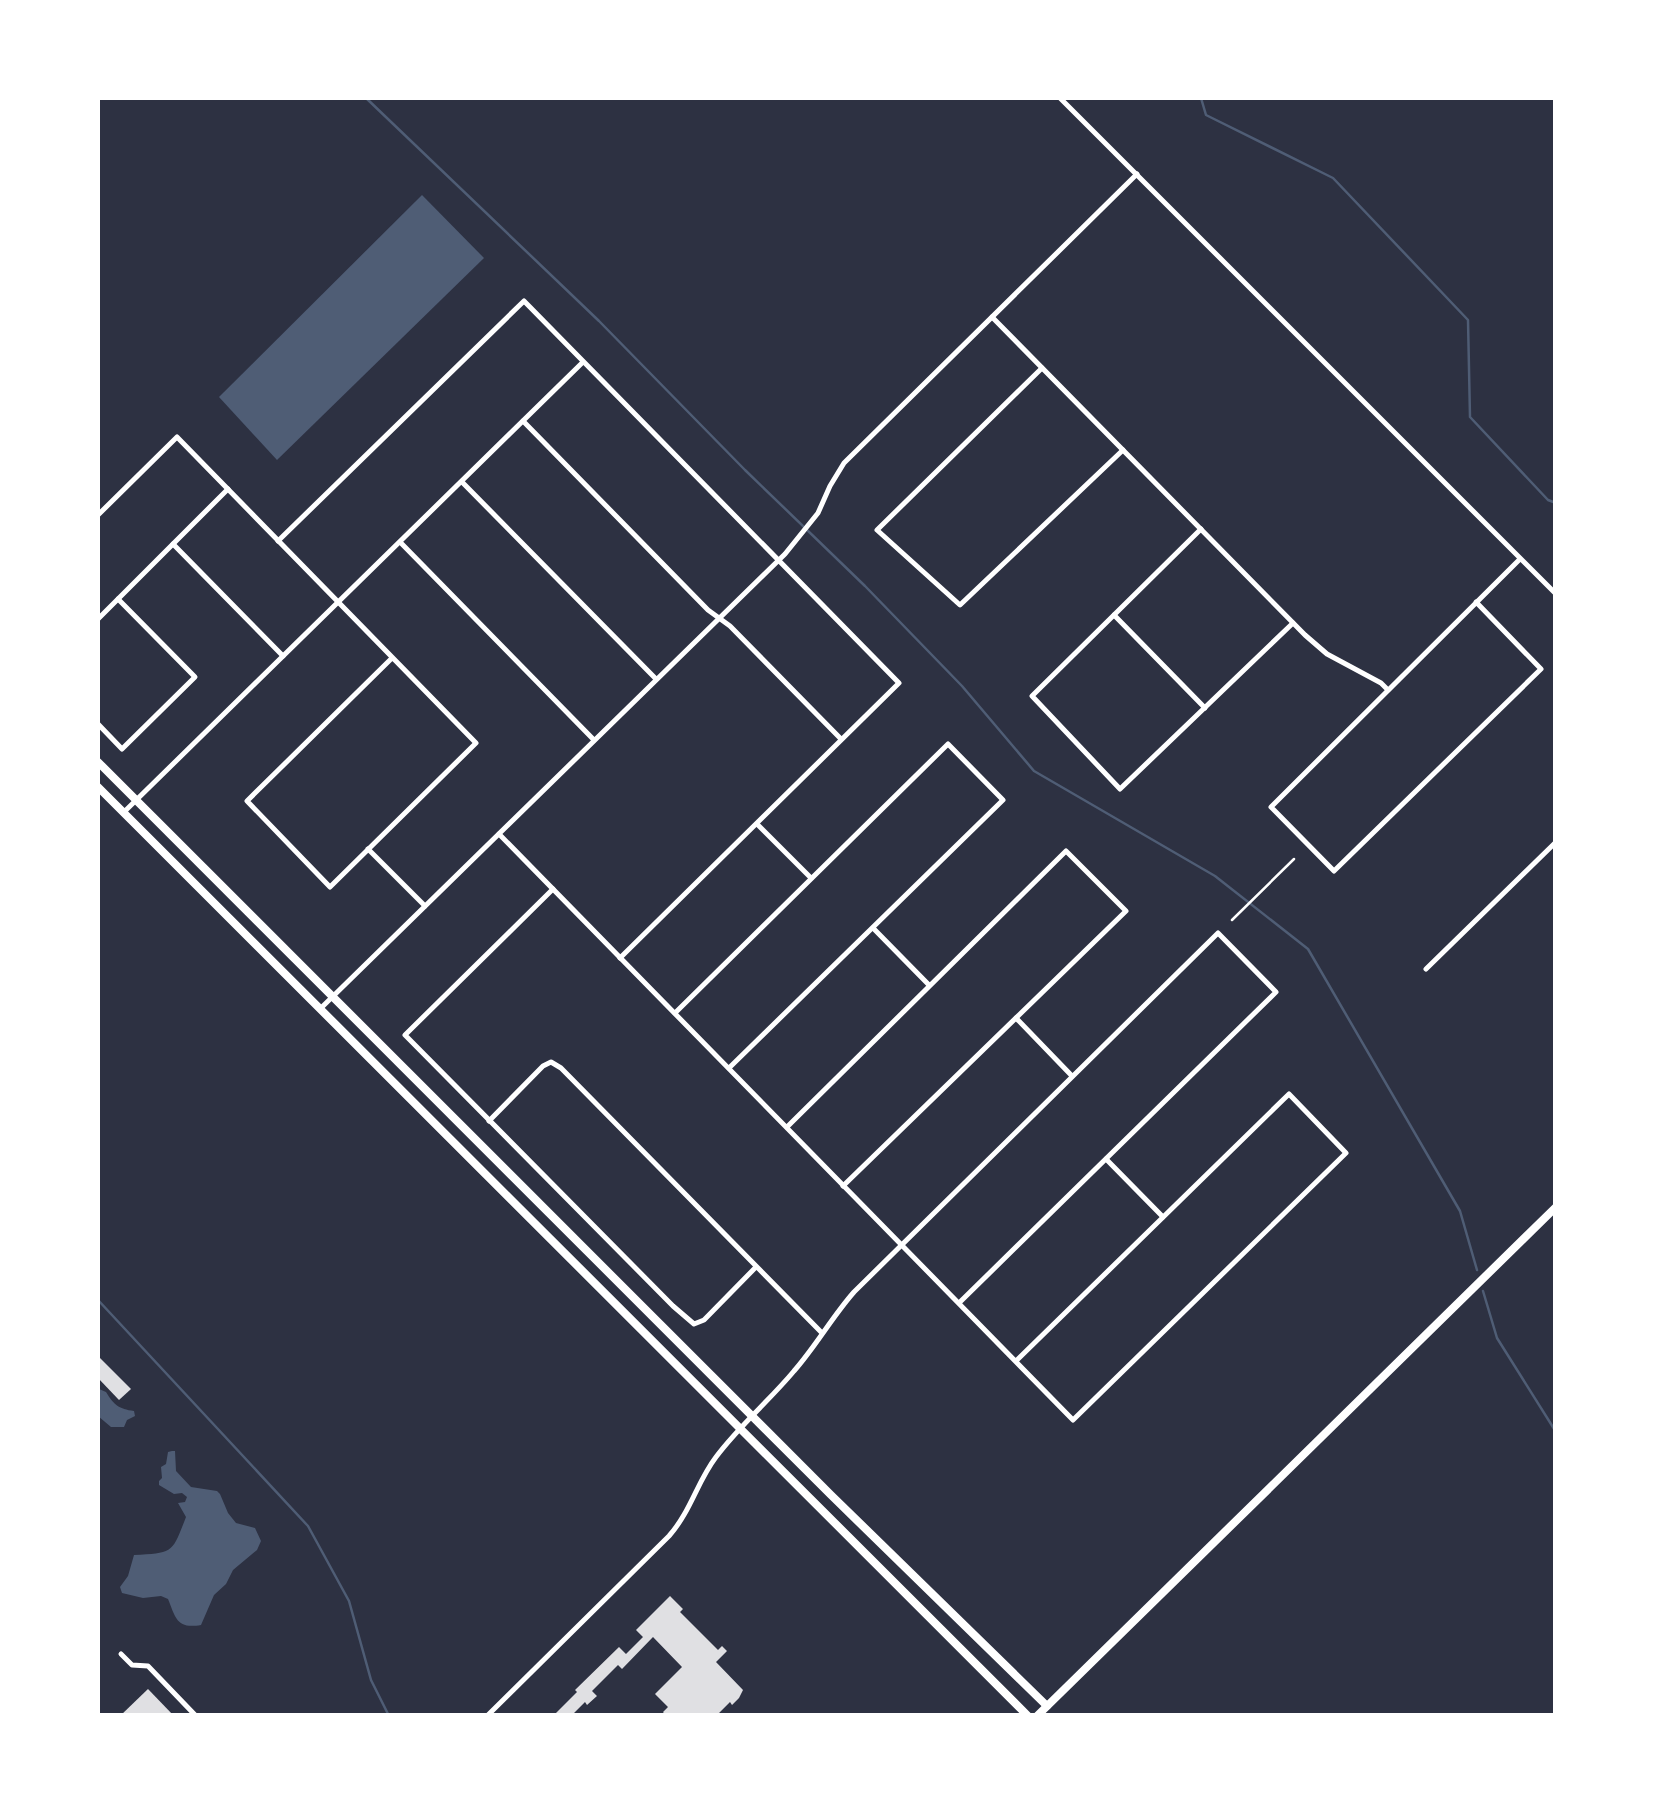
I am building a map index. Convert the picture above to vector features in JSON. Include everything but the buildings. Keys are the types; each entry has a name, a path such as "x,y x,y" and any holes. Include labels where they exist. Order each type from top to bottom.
{"main road":[{"path":"98,762 1047,1706"},
{"path":"98,787 1028,1716"},
{"path":"1037,1716 1556,1207"}],"street":[{"path":"1060,98 1556,594"},
{"path":"320,1009 798,540 818,514 844,463 1137,174"},
{"path":"278,540 524,301 899,683 620,958"},
{"path":"992,317 1293,623 1327,654 1388,690"},
{"path":"123,812 583,362"},
{"path":"1042,368 877,530 960,604 1122,450"},
{"path":"523,421 841,740"},
{"path":"98,516 177,437 476,744 330,887 247,801 392,658"},
{"path":"462,481 656,679"},
{"path":"98,619 228,489"},
{"path":"1201,529 1032,696 1120,790 1293,623"},
{"path":"400,542 594,740"},
{"path":"173,544 284,656"},
{"path":"1476,602 1541,670 1334,871 1271,807 1476,602 1520,559"},
{"path":"98,724 122,749 195,677 118,599"},
{"path":"1114,615 1205,708"},
{"path":"674,1013 948,744 1003,800 729,1068"},
{"path":"756,823 812,878"},
{"path":"498,834 787,1127 843,1186 1073,1420 1346,1152 1289,1094 1016,1362"},
{"path":"1426,969 1556,842"},
{"path":"368,849 426,906"},
{"path":"787,1127 1066,851 1126,911 843,1186"},
{"path":"552,889 405,1035 694,1324 704,1320 755,1268"},
{"path":"873,928 930,985"},
{"path":"487,1716 670,1536 684,1518 708,1470 740,1427 800,1364 854,1292 1218,932 1276,992 959,1303"},
{"path":"1016,1018 1072,1076"},
{"path":"489,1121 543,1066 552,1062 822,1333"},
{"path":"1106,1160 1163,1218"},
{"path":"121,1654 132,1665 148,1666 196,1716"}],"path":[{"path":"1232,920 1294,859"}],"water":[{"path":"422,195 484,258 277,460 219,397"},
{"path":"99,1389 117,1406 134,1411 135,1416 124,1427 111,1427 98,1416"},
{"path":"175,1451 176,1471 191,1487 217,1491 236,1523 255,1528 261,1541 214,1595 201,1625 178,1621 168,1599 122,1593 120,1587 134,1555 164,1552 178,1538 186,1517 178,1503 185,1502 187,1497 159,1485 168,1452"}],"waterway":[{"path":"366,98 599,321 865,586 962,686 1034,771 1215,876 1308,949 1460,1211 1477,1270"},
{"path":"1201,98 1206,115 1333,178 1468,320 1470,417 1548,500 1556,503"},
{"path":"1483,1291 1497,1338 1556,1432"},
{"path":"98,1300 308,1526 349,1601 371,1680 389,1716"}]}
